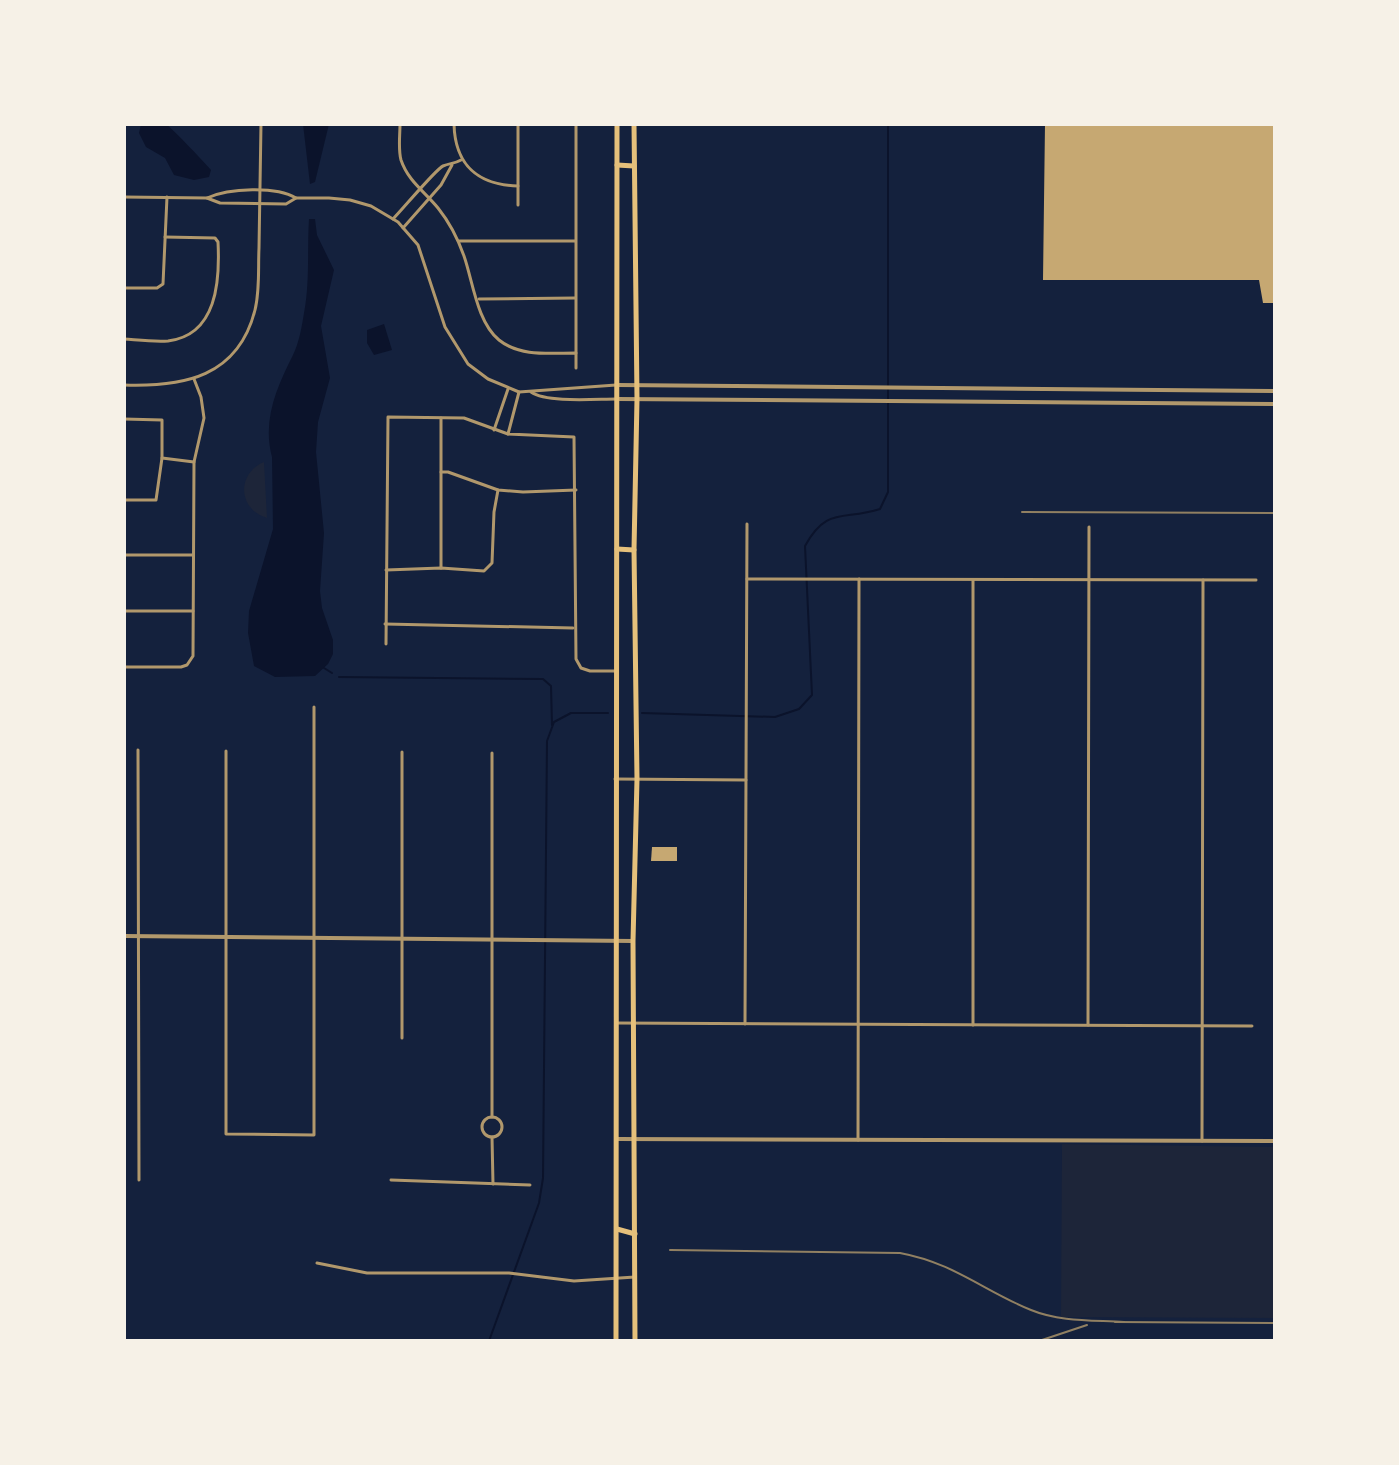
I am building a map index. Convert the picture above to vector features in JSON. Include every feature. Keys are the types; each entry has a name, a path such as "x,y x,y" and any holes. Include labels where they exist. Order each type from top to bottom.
{"main road":[{"path":"616,1341 617,124"},
{"path":"634,124 637,384 634,550 637,779 633,941 635,1341"},
{"path":"617,165 634,166"},
{"path":"617,549 634,550"},
{"path":"617,1229 635,1234"}],"street":[{"path":"124,385 158,386 194,379 212,371 236,350 250,325 257,293 261,124"},
{"path":"400,124 402,164 413,184 451,225 485,321 498,339 515,349 531,353 576,353"},
{"path":"454,124 456,145 462,159 486,181 518,186"},
{"path":"518,124 518,205"},
{"path":"576,124 576,368"},
{"path":"393,219 421,191 431,175 443,166 462,159"},
{"path":"403,228 450,172 452,165"},
{"path":"207,198 228,191 285,192 296,198 350,200 371,206 393,219 418,245 445,327 459,353 488,379 519,392 637,384 1275,391"},
{"path":"124,197 207,198 220,203 286,204 296,198"},
{"path":"124,288 157,288 163,284 167,197"},
{"path":"407,204 417,212"},
{"path":"124,339 160,341 179,338 199,326 212,309 217,288 218,242 215,238 165,237"},
{"path":"458,241 575,241"},
{"path":"478,299 575,298"},
{"path":"124,667 181,667 187,665 193,656 194,462 204,418 194,379"},
{"path":"773,387 773,400"},
{"path":"866,401 869,387"},
{"path":"494,430 508,389"},
{"path":"508,434 519,392"},
{"path":"531,392 536,396 548,397 616,399 1275,404"},
{"path":"386,644 388,417 464,418 508,434 574,437 576,659 581,668 590,671 617,671"},
{"path":"441,418 441,568"},
{"path":"124,419 162,420 162,458 156,500 124,500"},
{"path":"162,458 194,462"},
{"path":"441,472 498,490 576,490"},
{"path":"386,570 441,568 484,571 492,563 498,490"},
{"path":"745,1024 747,524"},
{"path":"1088,1025 1089,527"},
{"path":"124,555 193,555"},
{"path":"747,579 1256,580"},
{"path":"858,1140 859,579"},
{"path":"973,580 973,1025"},
{"path":"1202,1141 1203,580"},
{"path":"124,611 193,611"},
{"path":"385,624 575,628"},
{"path":"226,751 226,1134 314,1135 314,707"},
{"path":"138,750 139,1180"},
{"path":"402,752 402,1038"},
{"path":"492,753 492,1117"},
{"path":"615,779 746,780"},
{"path":"124,936 633,941"},
{"path":"616,1023 1252,1026"},
{"path":"492,1117 499,1120 502,1127 499,1134 492,1137 485,1134 482,1127 485,1120 492,1117"},
{"path":"492,1137 493,1184"},
{"path":"616,1139 1275,1141"},
{"path":"391,1180 530,1185"},
{"path":"317,1263 367,1273 509,1273 574,1281 635,1277"}],"shaded area":[{"path":"141,124 167,125 211,170 209,177 194,180 174,175 165,158 146,147 139,133"},
{"path":"303,124 329,124 315,182 310,184"},
{"path":"309,219 315,219 317,235 334,270 321,326 330,378 318,422 316,452 324,533 320,591 322,608 333,640 333,654 328,664 315,676 275,677 254,666 248,633 249,611 273,529 270,417 301,329 307,290"},
{"path":"384,324 392,350 374,355 367,343 367,330"},
{"path":"264,462 267,518 250,507 244,491 249,474"},
{"path":"1062,1144 1275,1147 1275,1318 1061,1317"}],"building":[{"path":"1045,124 1275,124 1275,303 1263,303 1259,280 1043,280"},
{"path":"652,847 677,847 677,861 651,861"}],"waterway":[{"path":"642,713 775,717 799,709 812,695 805,546 813,533 829,520 880,509 888,492 888,124"},
{"path":"324,668 332,673"},
{"path":"339,677 543,679 551,686 552,725"},
{"path":"489,1341 539,1203 543,1178 547,741 554,722 571,713 608,713"}],"railway":[{"path":"1022,512 1275,513"},
{"path":"670,1250 900,1253 937,1263 1042,1314 1077,1320 1124,1322"},
{"path":"1115,1322 1275,1323"},
{"path":"1039,1341 1087,1325"}]}
